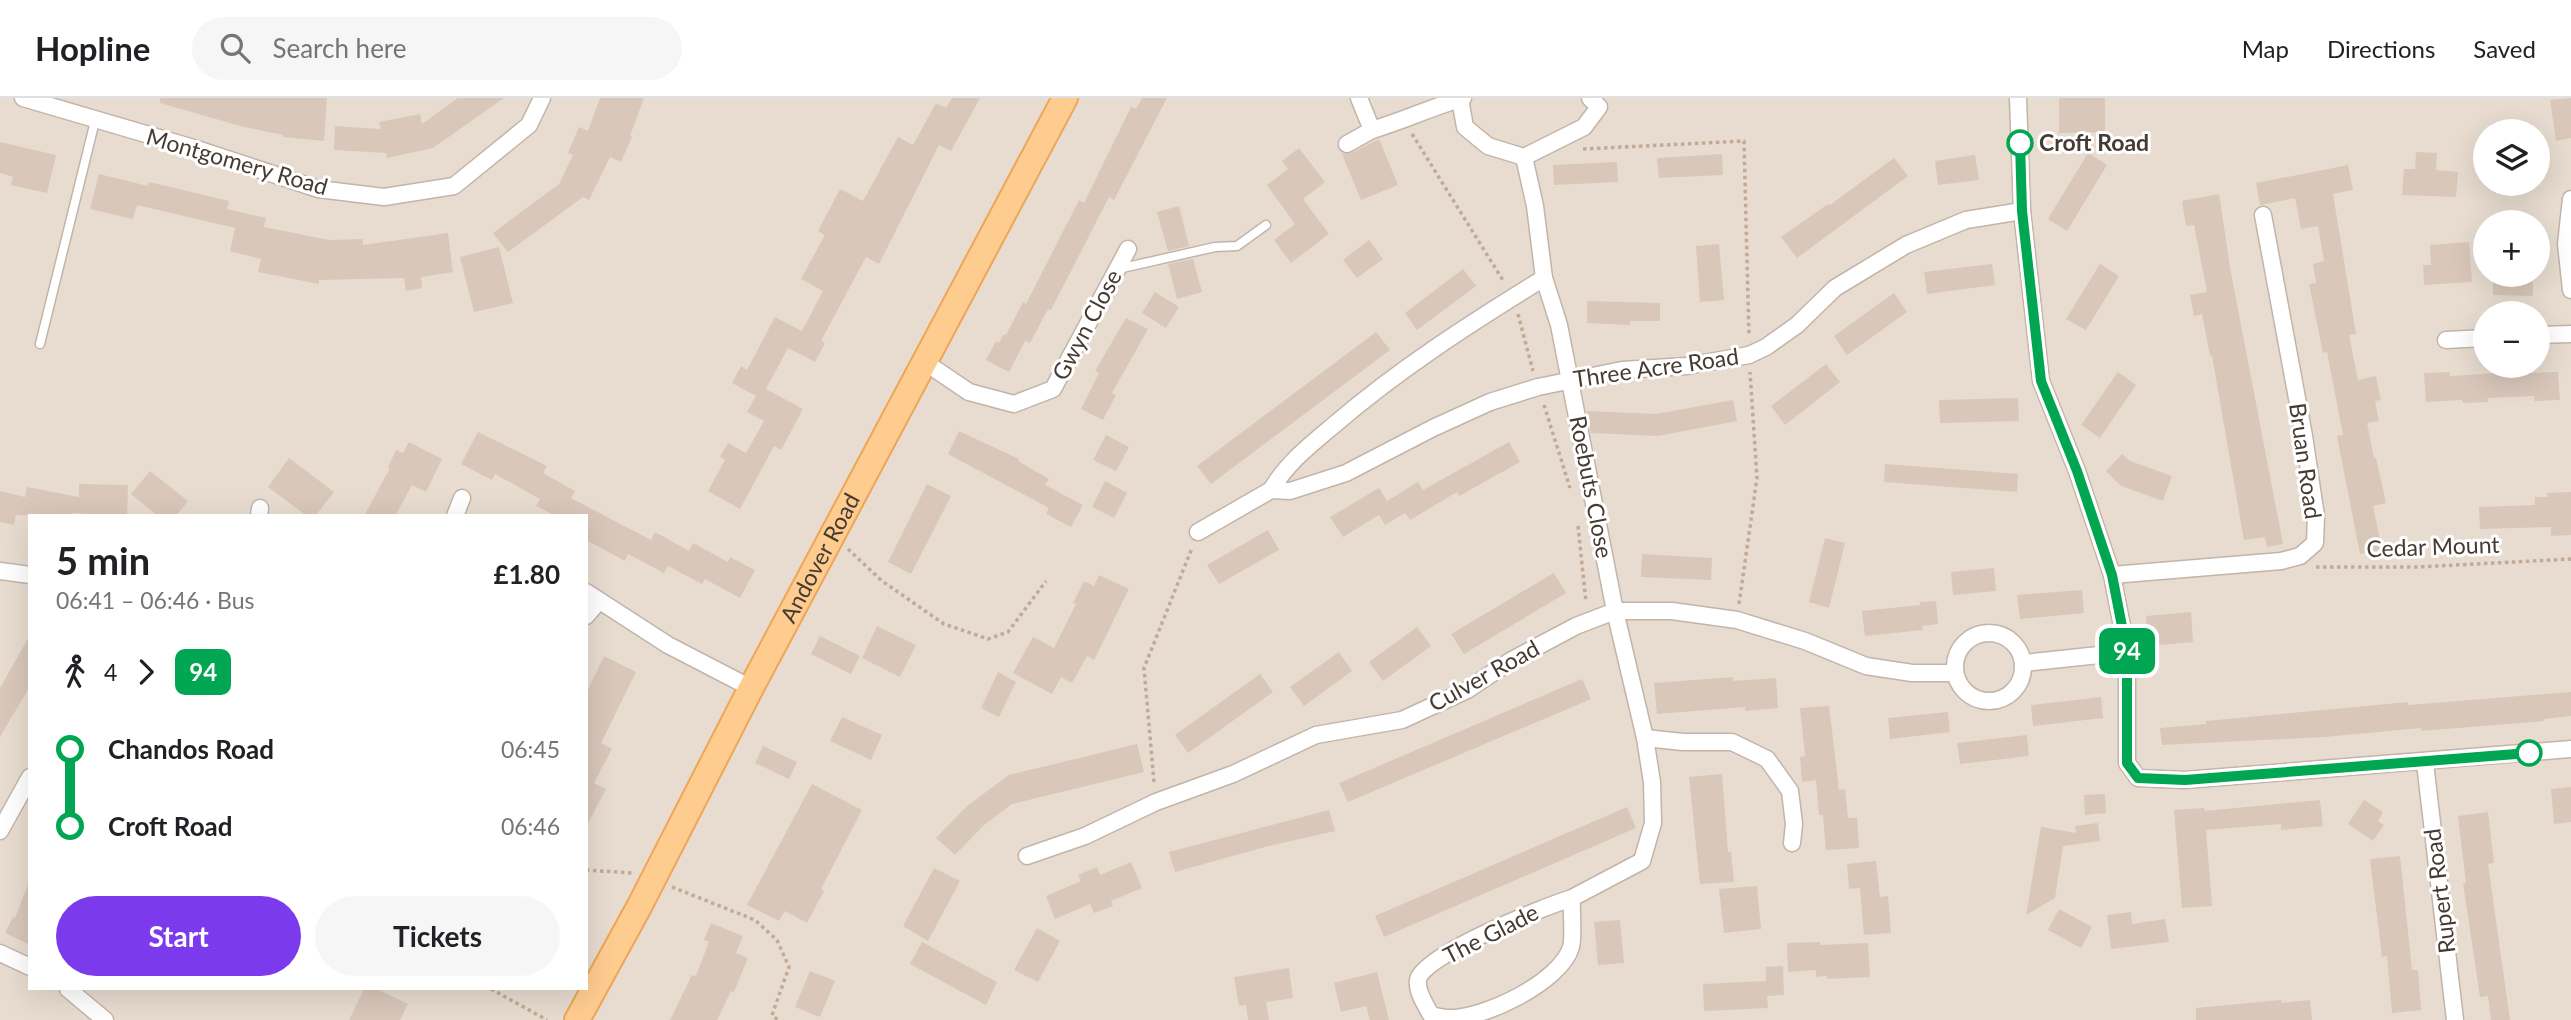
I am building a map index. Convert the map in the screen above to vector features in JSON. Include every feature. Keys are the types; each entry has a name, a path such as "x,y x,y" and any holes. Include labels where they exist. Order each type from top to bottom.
{"main road":[{"name":"Andover Road","path":"577,1020 645,876 751,688 1065,98"}],"street":[{"name":"Montgomery Road","path":"23,98 197,149 318,189 384,197 454,186 529,125 542,98"},
{"path":"1359,98 1372,130"},
{"path":"1347,144 1372,130 1462,98 1465,127 1488,146 1524,157 1584,127 1599,107 1590,98"},
{"path":"2018,98 2022,211 2041,381 2077,471 2112,575 2127,652 2127,763 2138,778 2185,780 2571,749"},
{"name":"Roebuts Close","path":"1524,157 1535,206 1544,278 1559,325 1615,611"},
{"path":"2571,199 2566,244 2571,290"},
{"name":"Three Acre Road","path":"1271,490 1290,491 1346,473 1490,402 1538,387 1622,370 1687,366 1749,355 1797,326 1835,288 1906,245 1966,220 2022,211"},
{"name":"Bruan Road","path":"2263,215 2316,516 2315,543 2300,556"},
{"name":"Gwyn Close","path":"926,363 969,393 1014,404 1053,389 1128,249"},
{"name":"Three Acre Road","path":"1198,532 1271,490 1283,470 1374,391 1456,333 1544,278"},
{"path":"2550,334 2571,332"},
{"path":"2446,340 2473,339"},
{"path":"456,514 463,498"},
{"path":"2112,575 2281,561 2300,556"},
{"path":"0,571 28,575"},
{"path":"592,597 668,645 751,688"},
{"name":"Culver Road","path":"1027,856 1085,836 1156,802 1233,774 1316,735 1402,720 1467,690 1512,660 1588,621 1615,611 1672,611 1737,620 1805,641 1867,666 1912,674 1954,673"},
{"name":"The Glade","path":"1572,898 1572,946 1562,964 1553,972 1524,995 1482,1011 1449,1018 1431,1015 1420,995 1418,982 1422,972 1469,941 1550,904 1572,898 1642,861 1653,822 1652,782 1645,738 1615,611"},
{"path":"1984,632 2002,635 2017,646 2024,663 2020,685 2004,699 1982,702 1963,692 1954,673 1956,654 1967,640 1984,632"},
{"path":"2024,663 2127,652"},
{"path":"1645,738 1683,742 1732,742 1767,759 1790,791 1794,824 1792,843"},
{"name":"Rupert Road","path":"2425,762 2455,1020"},
{"path":"0,831 28,781"},
{"path":"0,953 28,967"},
{"path":"69,990 105,1020"}],"lane":[{"path":"40,344 96,121"},
{"path":"1118,269 1215,247 1237,246 1266,225"}],"path":[{"path":"1403,121 1514,297 1538,387 1572,491"},
{"path":"1572,150 1744,141 1749,355 1758,478 1737,620"},
{"path":"1577,516 1588,621"},
{"path":"1156,802 1144,668 1198,532"},
{"path":"832,537 883,581 944,624 988,639 1008,632 1046,581"},
{"name":"Cedar Mount","path":"2300,556 2312,567 2418,567 2571,559"},
{"path":"588,870 645,876 755,920 777,940 789,967 772,1015 778,1020"},
{"path":"493,990 547,1020"}],"shaded area":[{"path":"0,98 2571,98 2571,1020 0,1020"}],"building":[{"path":"160,98 327,98 324,141 283,137 244,127 160,103"},
{"path":"458,98 504,98 433,148 387,158 386,153 334,150 335,126 381,129 379,122 420,114 422,124"},
{"path":"600,98 644,98 621,162 610,157 589,200 583,197 508,252 493,233 559,184 573,155 568,153 579,127 588,131"},
{"path":"952,98 980,98 951,151 939,145 879,264 866,257 821,341 825,343 815,362 788,348 766,389 803,409 781,450 774,446 740,509 708,491 725,460 720,457 728,443 746,453 764,421 747,412 756,396 732,383 741,366 747,370 775,317 802,331 823,291 801,279 825,235 818,231 840,189 863,201 898,137 913,145 936,103 946,108"},
{"path":"1142,98 1167,98 1114,200 1109,197 1051,310 1048,309 1030,343 1025,341 1009,372 986,360 996,341 999,343 1004,334 1006,335 1023,302 1026,304 1079,200 1084,203 1131,107 1136,109"},
{"path":"2059,98 2105,98 2105,132 2059,133"},
{"path":"2571,98 2571,138 2556,141 2550,100"},
{"path":"1379,139 1398,185 1361,200 1342,154 1352,153"},
{"path":"0,142 56,155 47,193 11,185 13,177 0,173"},
{"path":"1299,148 1325,182 1303,199 1329,234 1291,263 1274,240 1295,224 1267,185 1288,169 1282,161"},
{"path":"2416,152 2437,153 2436,170 2458,172 2456,197 2402,195 2404,169 2415,169"},
{"path":"2088,153 2107,165 2067,231 2048,219"},
{"path":"1722,154 1723,175 1659,178 1657,158"},
{"path":"1975,155 1979,180 1938,185 1935,161"},
{"path":"1894,158 1908,176 1797,258 1781,237"},
{"path":"1617,162 1618,182 1554,185 1553,165"},
{"path":"2348,165 2353,190 2333,194 2356,334 2349,335 2358,380 2376,376 2381,400 2375,401 2379,421 2367,423 2386,503 2373,506 2382,549 2360,554 2337,436 2343,435 2327,352 2323,353 2309,284 2316,283 2313,264 2324,261 2318,226 2301,229 2295,198 2260,205 2256,183"},
{"path":"99,174 148,186 149,182 229,201 227,209 266,218 264,227 329,240 363,239 363,245 448,233 453,272 421,277 422,288 406,291 404,278 319,280 319,284 258,272 261,259 230,251 235,228 137,205 133,219 90,209"},
{"path":"2219,194 2231,273 2283,544 2267,547 2265,537 2244,540 2212,356 2202,314 2194,316 2190,295 2207,292 2194,225 2186,226 2182,201"},
{"path":"1179,206 1189,246 1168,251 1157,212"},
{"path":"1369,240 1383,259 1357,278 1343,260"},
{"path":"2469,242 2472,282 2424,285 2423,265 2431,265 2430,245"},
{"path":"1719,244 1724,300 1700,302 1696,246"},
{"path":"499,247 513,303 474,312 460,257"},
{"path":"1193,259 1202,292 1177,299 1168,264"},
{"path":"1992,264 1995,285 1927,294 1924,272"},
{"path":"2100,264 2119,276 2086,330 2066,319"},
{"path":"1463,269 1476,286 1417,330 1405,313"},
{"path":"2493,287 2533,287 2533,296 2493,295"},
{"path":"1155,292 1179,307 1166,328 1142,313"},
{"path":"1894,293 1907,312 1847,355 1834,336"},
{"path":"1587,301 1660,303 1660,321 1630,321 1630,325 1587,323"},
{"path":"1126,318 1148,329 1112,393 1116,395 1103,420 1081,409 1099,373 1095,371"},
{"path":"1376,332 1390,350 1211,484 1197,466"},
{"path":"1826,364 1840,382 1785,425 1771,406"},
{"path":"2118,372 2136,385 2100,438 2081,425"},
{"path":"2450,372 2450,376 2550,378 2550,372 2558,372 2560,400 2534,401 2534,396 2488,398 2488,402 2426,402 2424,373"},
{"path":"2018,398 2019,421 1940,423 1939,400"},
{"path":"1733,400 1737,421 1658,436 1591,433 1587,414 1587,411 1656,414"},
{"path":"959,431 1019,459 1018,461 1049,479 1045,485 1083,505 1071,527 1046,514 1049,508 948,454"},
{"path":"478,432 547,466 543,473 575,491 571,498 651,540 655,532 689,551 693,543 728,562 730,557 755,570 740,598 705,579 702,584 668,566 664,573 628,554 625,561 588,541 588,514 552,514 536,506 540,499 495,474 492,480 461,464"},
{"path":"1106,435 1129,447 1116,471 1093,460"},
{"path":"409,442 442,459 426,492 412,485 396,514 365,514 390,468 388,467 396,450 403,453"},
{"path":"1509,442 1520,462 1459,496 1457,492 1410,520 1405,513 1385,525 1379,515 1343,537 1330,517 1379,488 1387,501 1418,482 1423,490"},
{"path":"2122,454 2130,461 2172,476 2163,501 2121,486 2106,471"},
{"path":"289,458 334,492 317,514 304,514 268,487"},
{"path":"1885,464 2018,474 2017,492 1884,482"},
{"path":"150,471 188,501 178,514 156,514 131,494"},
{"path":"1105,481 1127,493 1114,518 1092,507"},
{"path":"79,484 128,485 127,514 28,514 16,515 14,525 0,522 0,491 25,497 27,487 79,497"},
{"path":"927,484 951,496 911,574 888,562"},
{"path":"2571,492 2571,535 2551,536 2551,527 2480,529 2479,507 2535,505 2535,497 2547,497 2547,493"},
{"path":"1268,530 1279,550 1219,584 1207,565"},
{"path":"1825,538 1845,543 1829,608 1809,602"},
{"path":"1642,554 1712,558 1711,580 1641,577"},
{"path":"1994,568 1996,591 1953,595 1951,572"},
{"path":"1554,573 1566,593 1464,654 1451,634"},
{"path":"1099,575 1129,589 1094,660 1087,656 1072,683 1061,677 1052,694 1013,673 1033,637 1054,648 1084,581 1094,586"},
{"path":"2082,590 2084,613 2020,619 2017,595"},
{"path":"1936,601 1938,624 1922,626 1923,630 1865,636 1862,611"},
{"path":"2191,612 2193,642 2148,646 2146,616"},
{"path":"877,626 916,645 900,677 862,658"},
{"path":"1417,627 1431,646 1383,681 1369,662"},
{"path":"820,636 860,656 851,674 811,654"},
{"path":"28,639 28,689 0,737 0,688"},
{"path":"1339,652 1352,671 1304,706 1290,687"},
{"path":"604,656 636,672 601,743 612,749 594,783 606,789 588,823 588,690"},
{"path":"998,672 1016,682 999,717 981,708"},
{"path":"1260,674 1273,692 1188,753 1175,735"},
{"path":"1733,677 1733,681 1776,678 1778,708 1745,711 1745,707 1657,714 1654,683"},
{"path":"1582,679 1591,699 1348,802 1339,783"},
{"path":"2571,692 2571,716 2543,719 2544,721 2421,731 2421,728 2324,737 2162,745 2160,728 2206,724 2206,721 2408,702 2408,705"},
{"path":"2101,697 2103,718 2033,726 2031,705"},
{"path":"1829,706 1839,790 1845,789 1848,818 1857,818 1859,848 1826,850 1816,780 1802,782 1800,757 1805,756 1800,708"},
{"path":"1948,712 1950,732 1890,739 1888,718"},
{"path":"842,717 882,735 871,760 830,741"},
{"path":"2027,735 2029,756 1960,764 1957,743"},
{"path":"1137,744 1144,772 1012,804 984,825 955,855 936,838 967,806 1009,775"},
{"path":"763,746 797,762 789,779 755,763"},
{"path":"1722,774 1728,852 1731,852 1734,882 1700,884 1689,777"},
{"path":"812,784 862,810 821,889 824,891 807,923 785,911 779,921 747,905"},
{"path":"2571,787 2571,822 2554,824 2551,789"},
{"path":"2105,794 2106,813 2085,815 2084,795"},
{"path":"2320,800 2323,826 2281,830 2281,824 2206,830 2212,906 2182,908 2174,810 2204,808 2205,811"},
{"path":"2364,800 2383,812 2378,821 2384,825 2373,841 2348,824"},
{"path":"1627,807 1636,828 1384,937 1375,916"},
{"path":"1329,810 1335,831 1175,872 1169,852"},
{"path":"2488,812 2494,863 2488,864 2510,1020 2491,1020 2488,996 2480,997 2463,883 2466,883 2458,816"},
{"path":"2098,823 2100,841 2063,846 2055,898 2026,915 2041,827 2076,833 2075,826"},
{"path":"2400,856 2412,970 2418,970 2421,1010 2392,1013 2387,956 2382,957 2370,859"},
{"path":"1876,861 1880,897 1888,896 1891,933 1864,935 1860,888 1849,889 1847,864"},
{"path":"1131,862 1142,888 1111,901 1113,906 1094,913 1090,904 1055,919 1046,896 1081,881 1078,875 1097,867 1100,875"},
{"path":"934,868 960,881 928,941 903,926"},
{"path":"28,884 28,944 5,933 13,917 15,918"},
{"path":"1757,886 1761,929 1724,933 1719,889"},
{"path":"2059,909 2092,927 2081,948 2048,930"},
{"path":"2131,912 2132,924 2165,919 2169,942 2111,949 2107,915"},
{"path":"1620,920 1624,963 1598,965 1594,922"},
{"path":"711,923 743,936 736,953 748,958 734,992 731,991 717,1020 670,1020 692,975 696,976 709,942 704,940"},
{"path":"1037,928 1060,941 1038,982 1014,970"},
{"path":"922,942 997,982 986,1005 910,964"},
{"path":"1820,942 1820,945 1868,943 1870,977 1827,979 1827,976 1816,977 1816,970 1788,972 1787,943"},
{"path":"1783,966 1784,995 1767,996 1768,1008 1704,1011 1703,984 1766,981 1766,967"},
{"path":"1289,968 1293,998 1266,1002 1269,1020 1248,1020 1246,1005 1239,1006 1234,977"},
{"path":"810,971 835,981 820,1017 795,1007"},
{"path":"1377,972 1389,1020 1370,1020 1366,1006 1341,1012 1334,983"},
{"path":"364,990 379,990 408,1004 400,1020 349,1020"},
{"path":"2281,1000 2282,1003 2310,1000 2312,1020 2196,1020 2196,1008"}],"bus line":[{"name":"94","path":"2020,143 2022,211 2041,381 2077,471 2112,575 2127,652 2127,763 2138,778 2185,780 2529,753"}],"place":[{"name":"Croft Road","path":"2020,143"}]}
